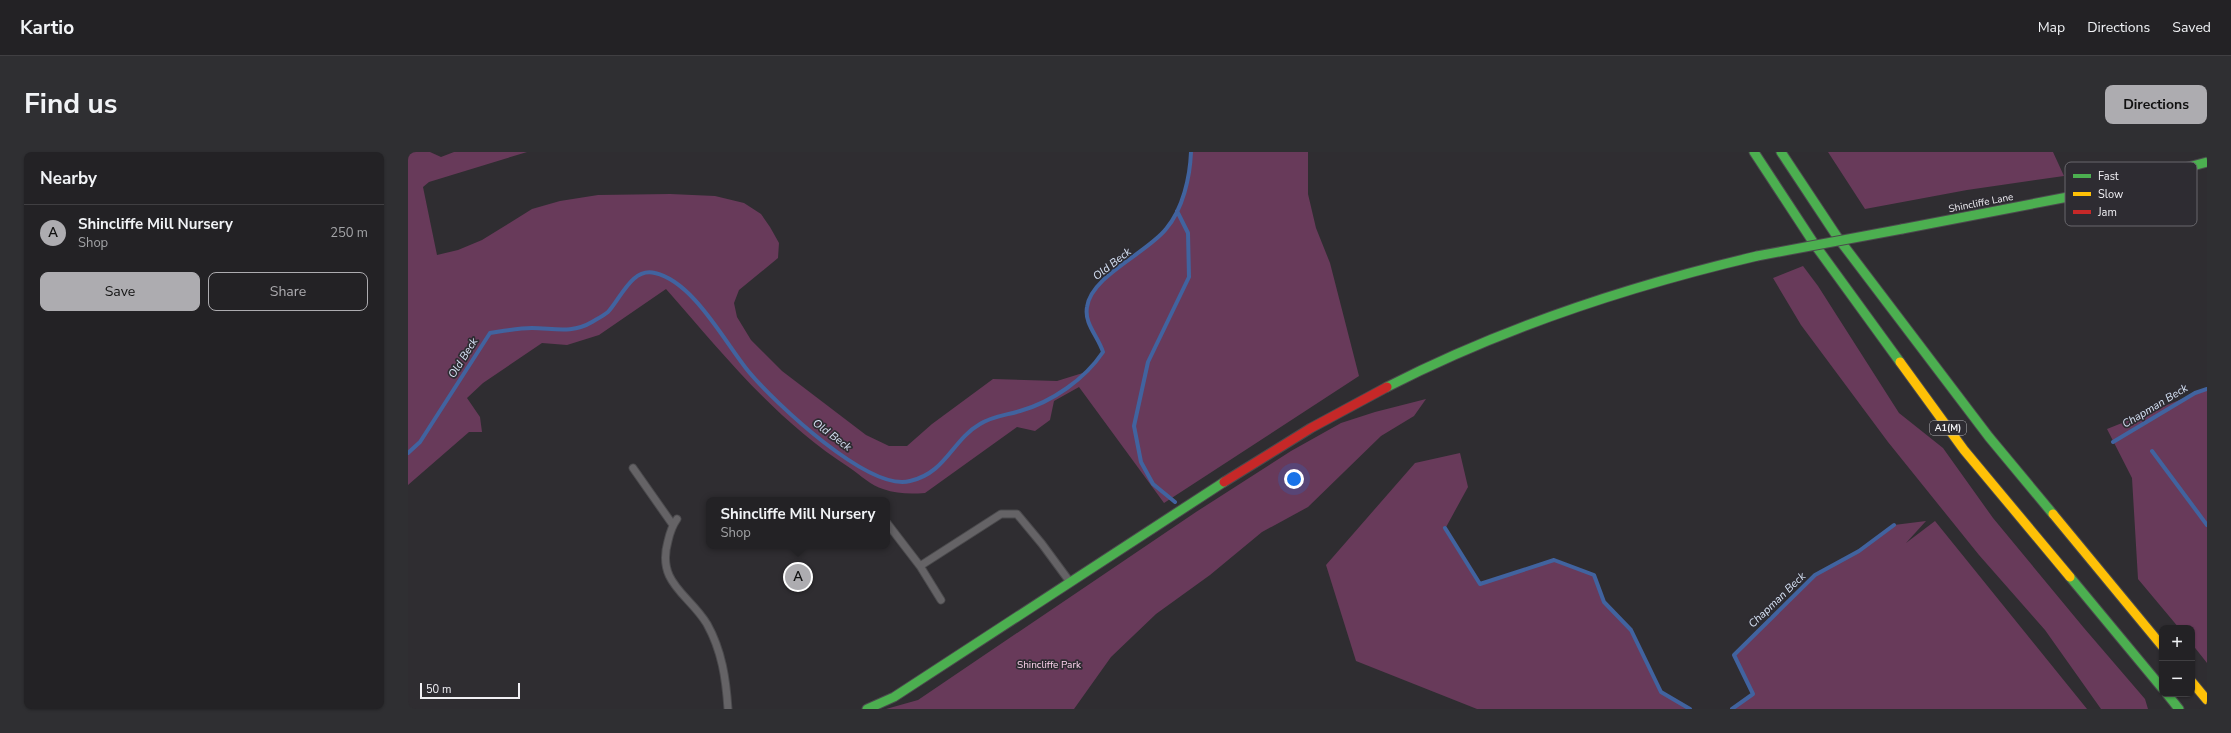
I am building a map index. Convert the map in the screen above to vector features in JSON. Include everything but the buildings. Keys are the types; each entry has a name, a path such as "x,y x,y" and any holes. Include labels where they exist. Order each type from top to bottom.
{"main road":[{"name":"A1(M)","path":"1754,152 1815,245 1964,450 2159,684"},
{"name":"A1(M)","path":"1781,152 1838,238 1989,437 2159,642"},
{"name":"Shincliffe Lane","path":"2197,165 2207,162"},
{"name":"Shincliffe Lane","path":"867,709 894,697 1168,516 1303,433 1357,403 1425,369 1541,319 1599,298 1660,279 1757,256 2065,198"},
{"path":"2195,686 2207,700"},
{"path":"2169,697 2179,709"}],"lane":[{"path":"633,468 672,525"},
{"path":"920,566 1001,514 1017,514 1042,544 1070,582"},
{"path":"677,519 672,525 664,552 667,574 706,624 713,637 722,658 728,709"},
{"path":"890,527 920,566 941,600"}],"green space":[{"path":"408,152 430,152 441,157 454,152 527,152 429,182 423,187 437,255 458,250 482,240 532,209 560,201 598,195 670,194 715,196 744,203 761,214 779,243 778,258 739,290 734,303 737,317 751,340 782,371 866,435 889,446 907,446 932,424 993,379 1057,381 1086,372 1097,362 1103,352 1089,324 1087,307 1091,296 1098,285 1121,265 1157,238 1172,221 1181,202 1187,182 1191,152 1308,152 1308,194 1316,228 1330,263 1359,376 1164,503 1079,387 1054,401 1050,420 1035,431 1017,427 925,493 899,493 879,488 870,483 823,449 774,408 730,362 666,289 599,335 567,345 542,343 483,383 467,398 480,417 482,432 469,432 408,485"},
{"path":"1828,152 2053,152 2064,176 1967,190 1865,209"},
{"path":"1803,266 1818,286 1899,413 1943,448 1993,518 2145,699 2148,709 2101,709 2045,630 1979,555 1888,442 1801,325 1773,278"},
{"path":"2207,389 2207,663 2195,648 2195,625 2176,625 2138,579 2132,478 2107,429"},
{"name":"Shincliffe Park","path":"1426,399 1414,416 1381,436 1308,507 1262,532 1210,575 1156,614 1111,657 1074,709 886,709 918,700 1196,512 1291,451 1341,423 1375,412"},
{"path":"1460,453 1468,487 1445,529 1480,584 1554,560 1594,575 1604,602 1631,630 1661,692 1690,709 1477,709 1356,661 1326,565 1415,463"},
{"path":"1926,521 1906,543 1935,521 2087,709 1732,709 1753,694 1734,655 1815,575 1859,551 1894,525"}],"waterway":[{"name":"Old Beck","path":"408,453 420,442 490,333 527,328 562,330 585,326 608,312 633,279 647,272 655,273 669,279 683,288 708,315 749,372 779,404 848,460 871,473 892,481 910,481 922,477 941,464 962,439 980,424 990,419 1020,411 1044,402 1067,388 1096,362 1103,352 1089,324 1087,307 1091,296 1098,285 1121,265 1157,238 1172,221 1181,202 1187,182 1191,152"},
{"path":"1175,502 1153,484 1141,462 1134,426 1148,362 1189,277 1188,233 1177,211"},
{"name":"Chapman Beck","path":"2113,442 2195,393 2207,389"},
{"path":"2152,451 2207,525"},
{"name":"Chapman Beck","path":"1732,709 1753,694 1734,655 1815,575 1859,551 1894,525"},
{"name":"Chapman Beck","path":"1445,528 1480,584 1554,560 1594,575 1604,602 1631,630 1661,692 1690,709"}],"traffic: fast":[{"path":"1754,152 1815,245 1900,362"},
{"path":"1781,152 1838,238 1989,437 2053,514"},
{"path":"2197,165 2207,162"},
{"path":"1902,229 2065,198"},
{"path":"1757,256 1902,229"},
{"path":"1387,387 1476,345 1568,310 1662,281 1757,256"},
{"path":"867,709 894,697 1224,482"},
{"path":"2070,577 2159,684"},
{"path":"2169,697 2179,709"}],"traffic: slow":[{"path":"1900,362 1964,450 2070,577"},
{"path":"2053,514 2159,642"},
{"path":"2195,686 2207,700"}],"traffic: jam":[{"path":"1224,482 1311,428 1387,387"}],"place":[{"name":"Shincliffe Mill Nursery","path":"798,577"}]}
